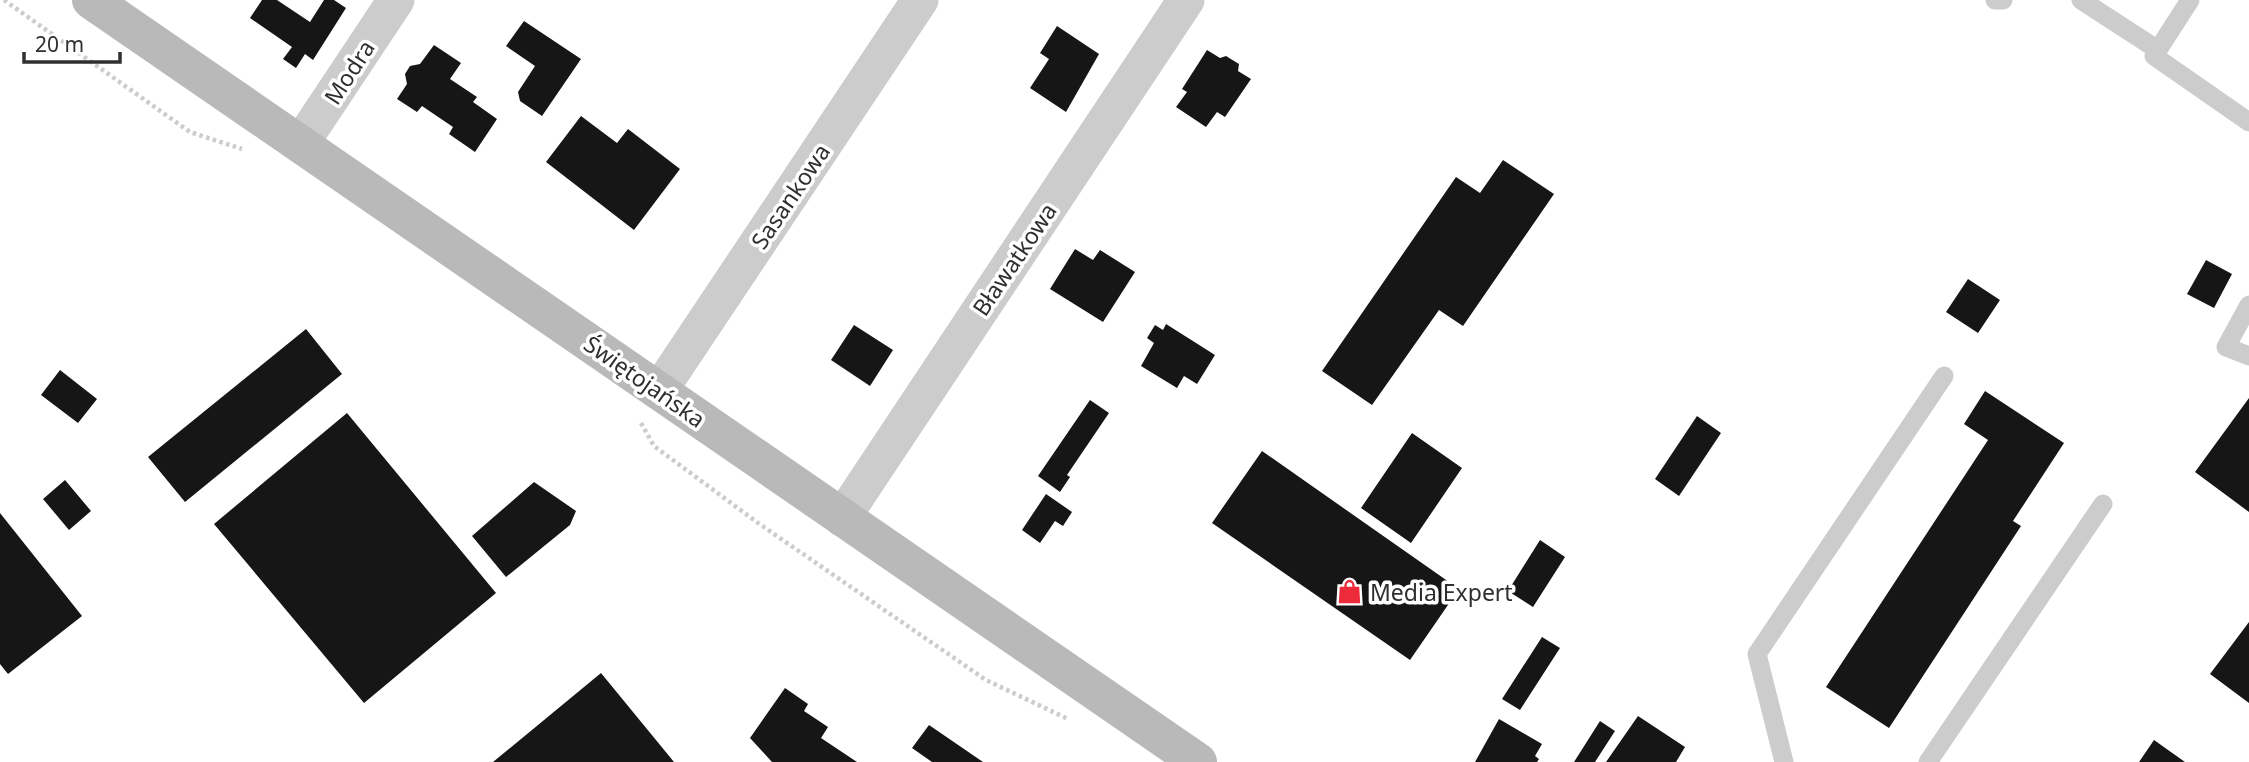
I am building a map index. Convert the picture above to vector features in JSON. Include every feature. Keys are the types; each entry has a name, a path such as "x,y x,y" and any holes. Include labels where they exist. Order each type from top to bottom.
{"street":[{"name":"Świętojańska","path":"91,0 301,144 649,406 842,518 1198,762"},
{"name":"Modra","path":"301,144 396,0"},
{"name":"Sasankowa","path":"649,406 920,0"},
{"name":"Bławatkowa","path":"842,518 1186,0"}],"lane":[{"path":"1995,0 2003,0"},
{"path":"2081,0 2158,50"},
{"path":"2190,0 2154,56 2249,121"},
{"path":"2249,305 2226,347 2249,356"},
{"path":"1784,762 1757,654 1944,376"},
{"path":"1928,762 2103,504"}],"path":[{"path":"4,0 190,132 248,151"},
{"path":"649,406 654,446 758,523 986,680 1079,724"}],"building":[{"path":"262,0 277,0 310,22 324,0 334,0 346,8 313,60 305,54 296,68 283,59 292,47 250,18"},
{"path":"524,21 581,59 542,116 520,101 518,92 535,66 506,46"},
{"path":"1057,26 1099,54 1066,112 1030,88 1049,59 1040,53"},
{"path":"434,45 461,63 450,79 477,97 473,102 497,119 475,152 449,134 453,127 422,106 417,112 397,99 407,84 405,74 410,66 420,64"},
{"path":"1207,50 1220,58 1226,56 1239,64 1238,71 1251,79 1225,117 1217,112 1206,127 1176,107 1187,92 1182,89"},
{"path":"581,116 617,143 628,129 680,169 634,230 546,162"},
{"path":"1503,160 1554,194 1463,326 1439,310 1372,405 1322,371 1456,177 1480,193"},
{"path":"1075,249 1093,260 1100,250 1135,272 1103,322 1050,289"},
{"path":"2206,260 2232,274 2214,308 2187,294"},
{"path":"1968,279 2000,300 1978,333 1946,312"},
{"path":"1166,324 1215,355 1197,384 1184,376 1177,388 1141,366 1154,343 1147,338 1155,325 1163,330"},
{"path":"854,325 893,350 870,386 831,360"},
{"path":"306,329 342,374 185,502 148,457"},
{"path":"60,370 97,399 78,423 41,395"},
{"path":"1985,391 2064,443 2013,521 2021,526 1889,728 1826,687 1988,440 1964,424"},
{"path":"2249,398 2249,512 2195,472"},
{"path":"1090,400 1109,413 1067,475 1070,477 1060,492 1038,476"},
{"path":"347,413 496,593 364,703 214,524"},
{"path":"1697,416 1721,433 1679,496 1655,479"},
{"path":"1412,433 1462,468 1411,543 1361,508"},
{"path":"1262,451 1459,589 1410,660 1212,523"},
{"path":"65,480 91,511 69,530 43,499"},
{"path":"534,482 576,511 570,525 506,577 472,536"},
{"path":"1046,494 1072,512 1063,526 1055,521 1040,543 1022,530"},
{"path":"0,513 82,616 8,674 0,664"},
{"path":"1540,540 1565,557 1533,607 1508,591"},
{"path":"2249,622 2249,703 2210,674"},
{"path":"1542,637 1560,648 1520,710 1502,699"},
{"path":"601,673 674,762 493,762"},
{"path":"785,688 808,704 804,711 828,727 821,738 857,762 772,762 750,738"},
{"path":"1638,716 1685,747 1676,762 1606,762"},
{"path":"1499,719 1542,744 1535,756 1539,759 1537,762 1475,762"},
{"path":"1600,721 1615,731 1595,762 1574,762"},
{"path":"929,725 983,762 932,762 912,748"},
{"path":"2154,740 2185,762 2139,762"}],"place":[{"name":"Media Expert","path":"1350,592"}]}
